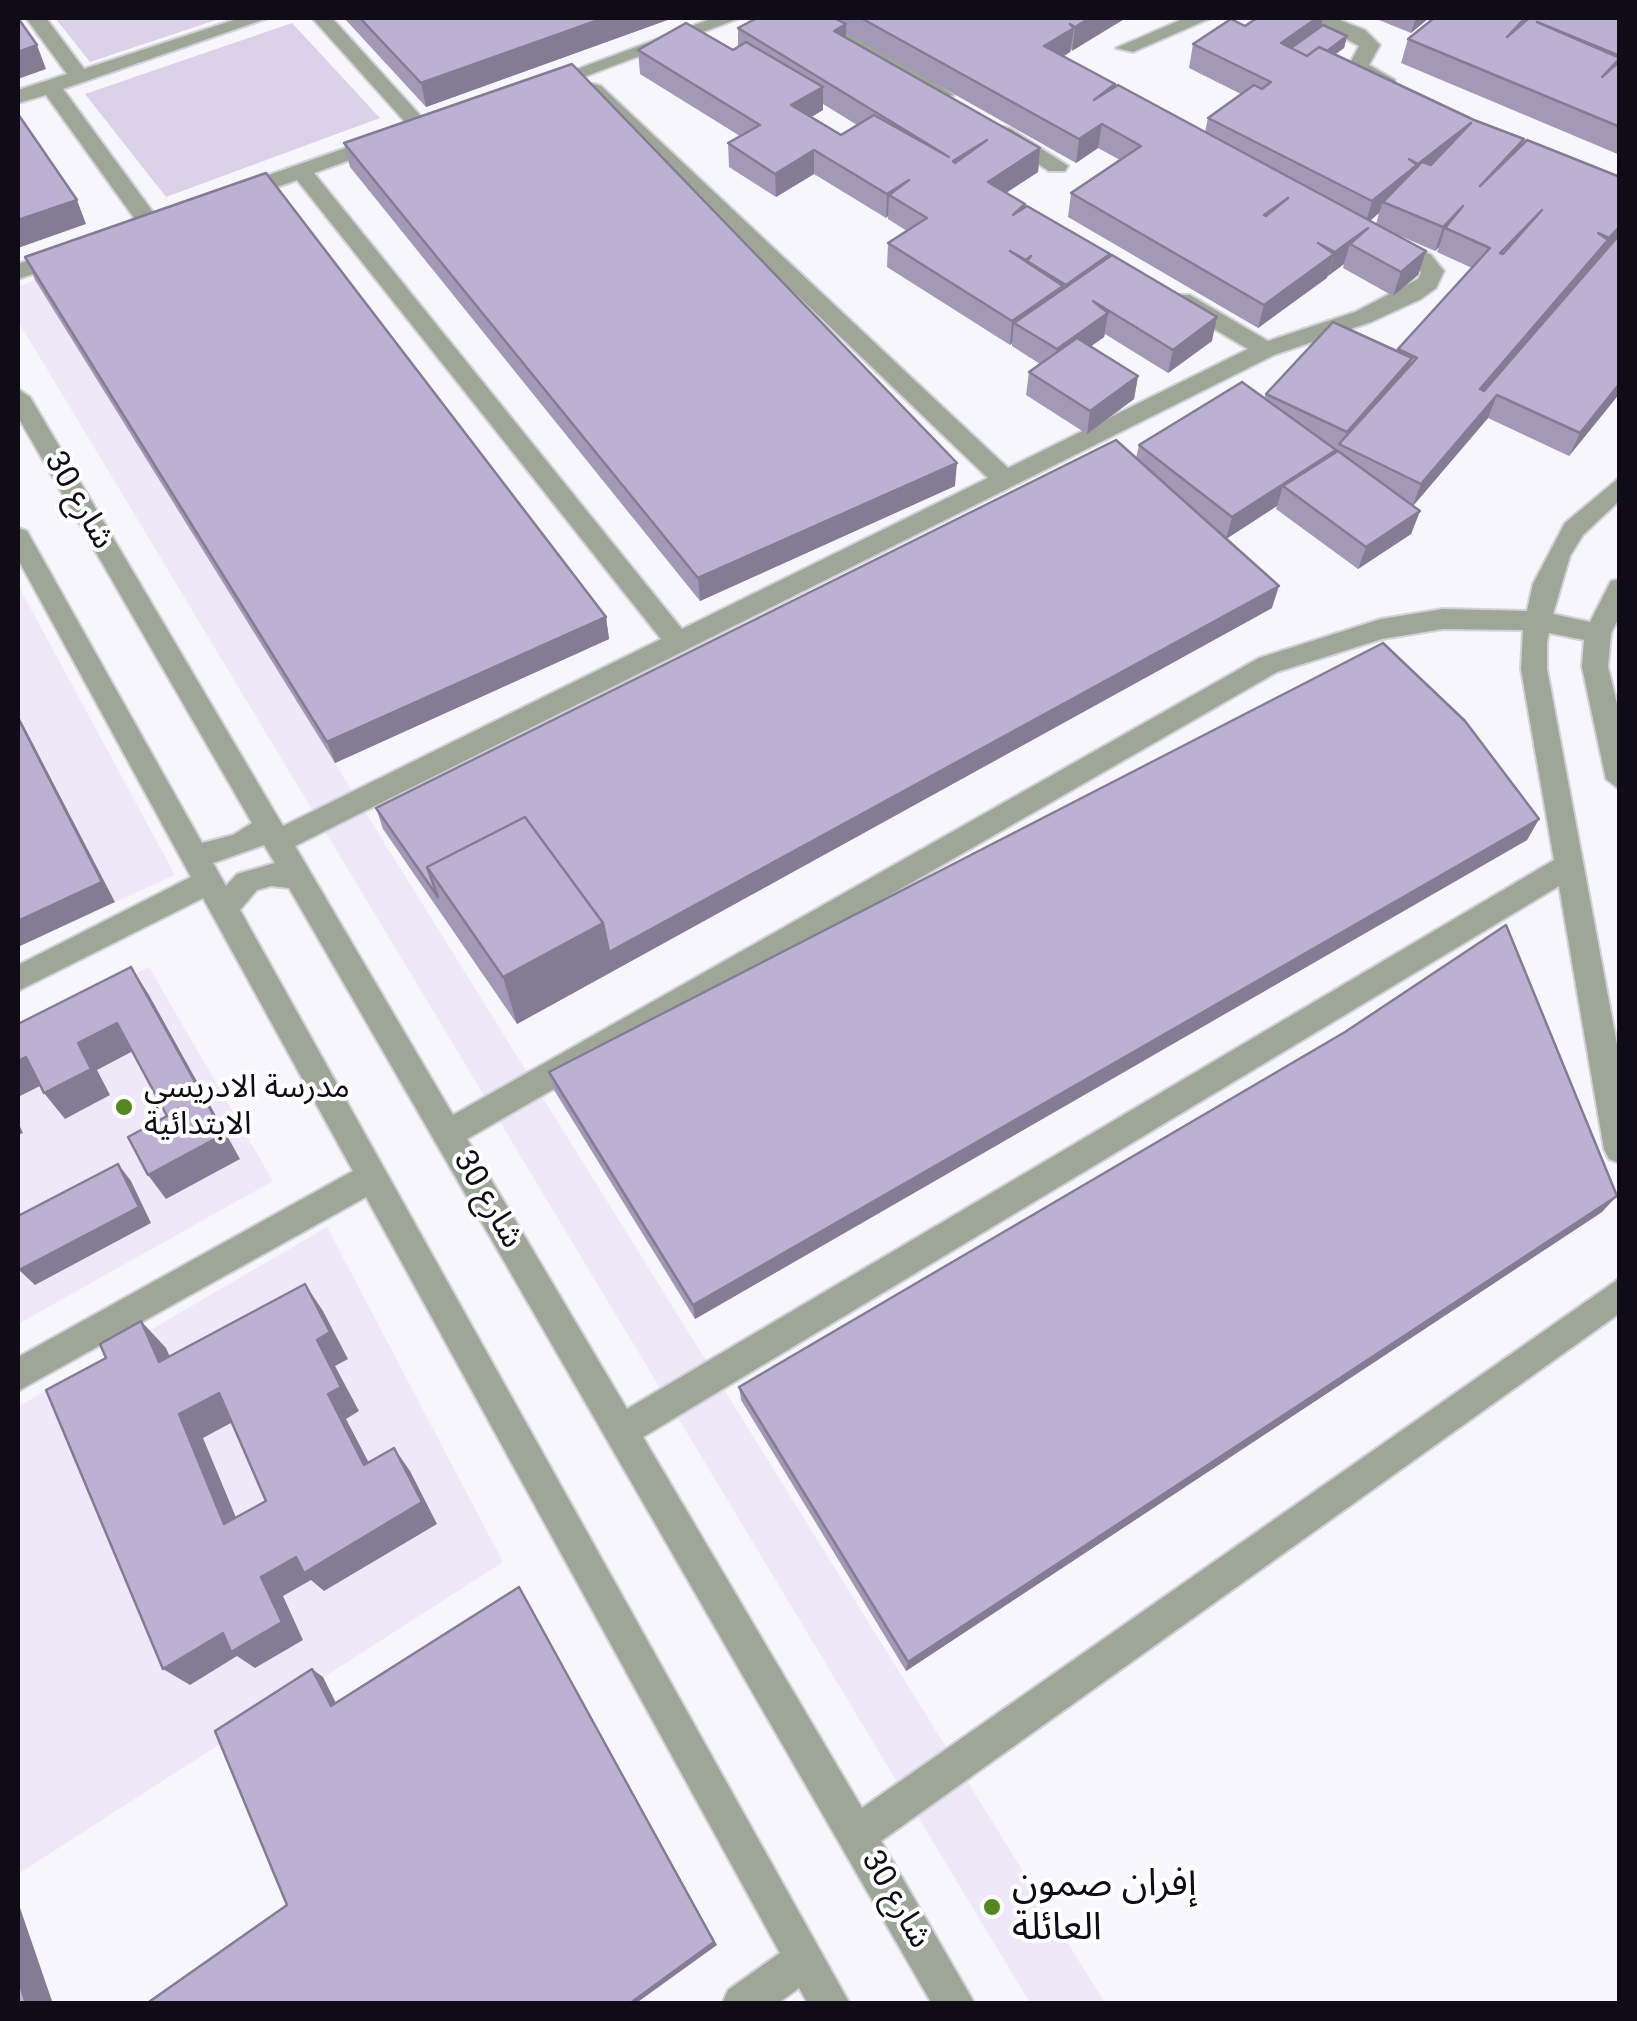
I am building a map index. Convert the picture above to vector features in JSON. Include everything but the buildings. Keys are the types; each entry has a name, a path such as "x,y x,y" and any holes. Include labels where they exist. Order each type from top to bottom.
{"street":[{"path":"36,18 80,76"},
{"path":"18,97 258,18"},
{"path":"207,204 429,125 322,18"},
{"path":"525,92 730,18"},
{"path":"819,18 1058,166"},
{"path":"1126,48 1201,18"},
{"path":"1319,18 1358,34 1370,45 1358,67 1401,90"},
{"path":"577,74 1006,480"},
{"path":"50,86 151,224"},
{"path":"301,171 678,642"},
{"path":"18,979 208,882 241,845 272,834 678,642 1266,350 1363,317 1428,283 1433,272 1423,260 1372,233"},
{"path":"18,272 84,248"},
{"path":"1154,283 1266,350"},
{"name":"شارع 30","path":"18,398 955,2004"},
{"path":"1620,484 1566,542 1546,584 1534,642 1537,697 1620,1149"},
{"path":"18,537 830,2004"},
{"path":"1620,588 1598,633 1595,667 1620,779"},
{"path":"448,1134 1268,665 1382,628 1443,619 1538,621 1598,633"},
{"path":"621,1431 1570,866"},
{"path":"208,882 247,882 271,874 297,877"},
{"path":"18,1375 372,1178"},
{"path":"857,1835 1620,1293"},
{"path":"742,2004 805,1959"}],"shaded area":[{"path":"55,18 222,18 90,62"},
{"path":"292,23 380,118 166,197 85,94"},
{"path":"35,280 1105,2003 1030,2003 18,321 18,287"},
{"path":"18,585 175,875 115,902 18,716"},
{"name":"مدرسة الادريسي الابتدائية","path":"149,967 273,1181 18,1324 18,1034"},
{"path":"327,1227 503,1562 18,1874 18,1407"}],"place":[{"name":"مدرسة الادريسي الابتدائية","path":"124,1107"},
{"name":"إفران صمون العائلة","path":"992,1907"}]}
